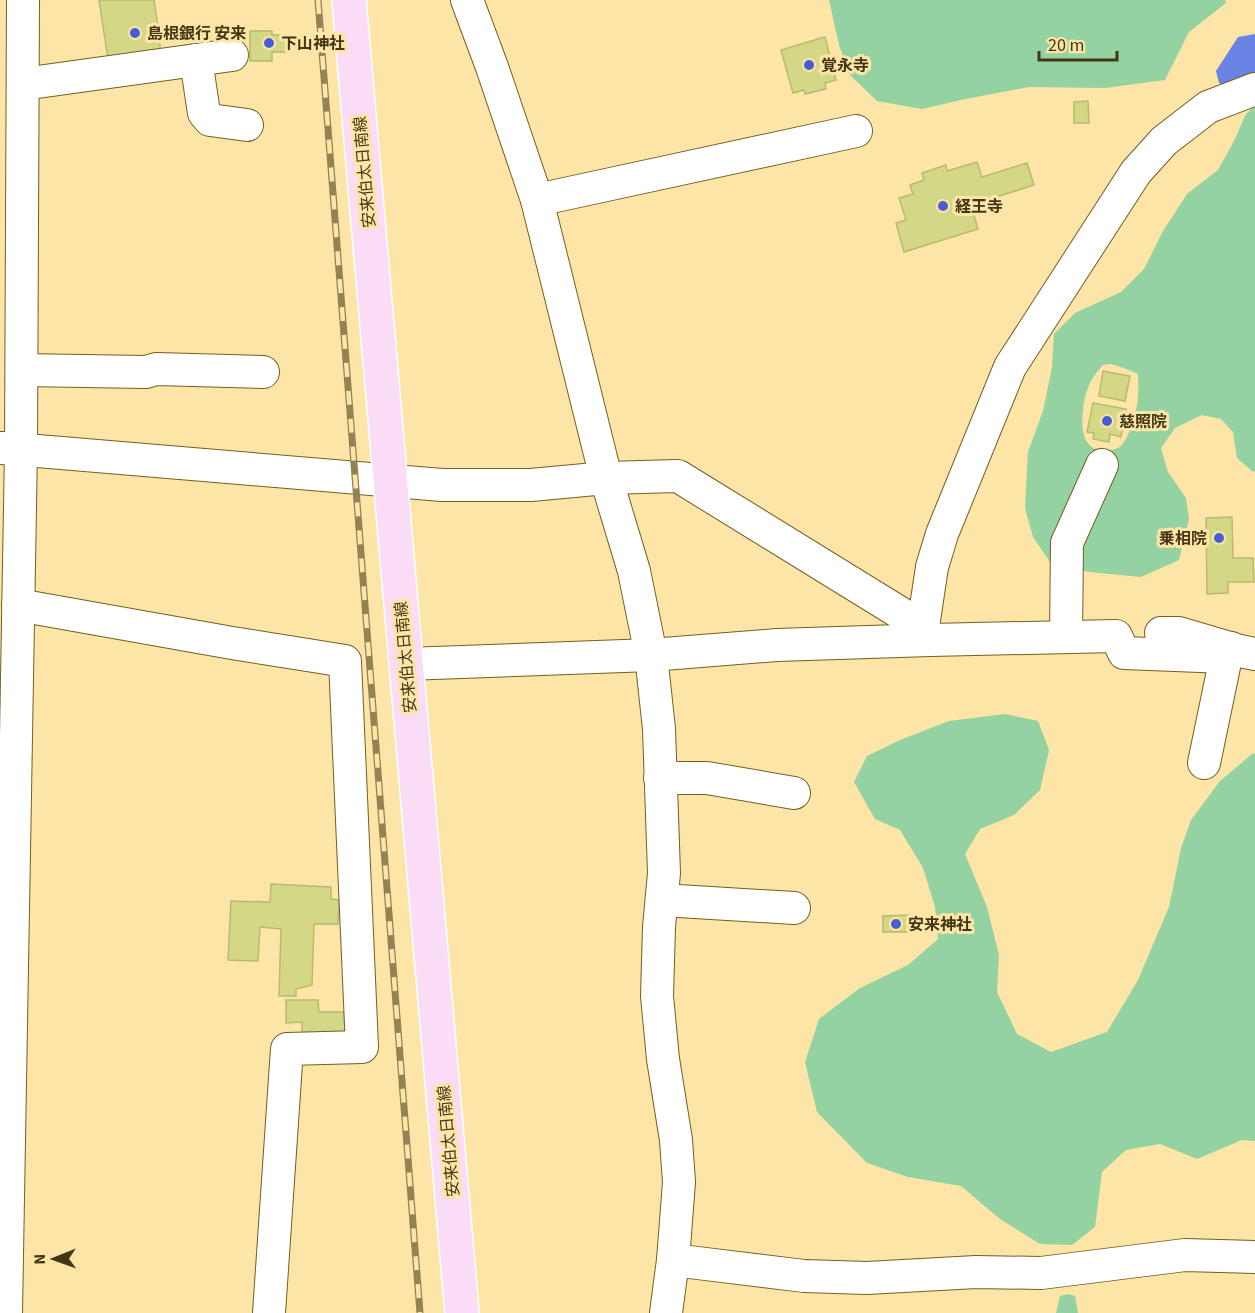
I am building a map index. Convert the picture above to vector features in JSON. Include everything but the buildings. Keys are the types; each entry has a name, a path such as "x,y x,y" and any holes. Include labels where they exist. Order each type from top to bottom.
{"main road":[{"name":"安来伯太日南線","path":"349,0 462,1313"}],"street":[{"path":"6,1313 7,880 18,605 11,449 21,370 23,0"},
{"path":"467,0 537,200 606,478 634,572 651,655 659,729 664,873 659,927 657,996 663,1059 676,1140 679,1182 666,1313"},
{"path":"23,84 232,55"},
{"path":"196,60 204,113 210,120 247,124"},
{"path":"926,633 932,567 942,534 1010,367 1136,172 1164,141 1208,107 1255,89"},
{"path":"537,200 856,131"},
{"path":"21,370 146,372 156,369 262,372"},
{"path":"11,449 442,485 531,485 606,478 678,476 926,633"},
{"path":"1066,637 1067,543 1102,465"},
{"path":"18,605 345,661 362,1047 287,1049 269,1313"},
{"path":"406,664 651,655 926,633 1116,636 1124,653 1237,653"},
{"path":"1161,633 1179,633 1237,653"},
{"path":"1204,763 1237,653"},
{"path":"660,778 707,778 794,793"},
{"path":"662,900 794,908"},
{"path":"673,1260 804,1276 867,1278 976,1272 1041,1273 1185,1255 1255,1257"}],"green space":[{"path":"829,0 1225,0 1226,3 1189,32 1165,80 1105,88 1029,87 922,109 877,101 849,74 839,45"},
{"path":"1255,106 1255,472 1237,458 1233,432 1221,419 1202,415 1175,428 1161,448 1168,472 1186,498 1189,519 1179,560 1141,577 1089,572 1050,562 1033,537 1025,508 1028,452 1043,411 1052,367 1054,334 1075,313 1121,292 1144,269 1163,231 1187,194 1218,170 1246,114","holes":["1111,364 1138,374 1138,398 1132,423 1121,446 1103,451 1096,449 1087,442 1082,424 1089,386 1103,365"]},
{"path":"1005,714 1038,721 1049,750 1040,790 1014,815 980,829 965,854 987,907 999,955 997,992 1017,1034 1051,1052 1107,1032 1138,980 1169,907 1181,848 1191,820 1220,781 1255,753 1255,1141 1242,1140 1197,1159 1160,1144 1126,1150 1102,1172 1095,1227 1072,1245 1040,1244 1000,1219 961,1186 908,1177 867,1163 817,1112 805,1062 819,1019 860,988 908,965 938,939 935,907 923,868 900,830 875,819 854,782 867,756 949,721"},
{"path":"1068,1294 1075,1296 1078,1313 1056,1313 1060,1296"}],"water":[{"path":"1255,34 1255,77 1228,87 1219,83 1216,71 1238,37"}],"railway":[{"path":"318,0 420,1313"}],"place":[{"name":"島根銀行 安来","path":"135,33"},
{"name":"下山神社","path":"269,43"},
{"name":"覚永寺","path":"809,65"},
{"name":"経王寺","path":"943,206"},
{"name":"慈照院","path":"1107,421"},
{"name":"乗相院","path":"1219,538"},
{"name":"安来神社","path":"896,924"}]}
